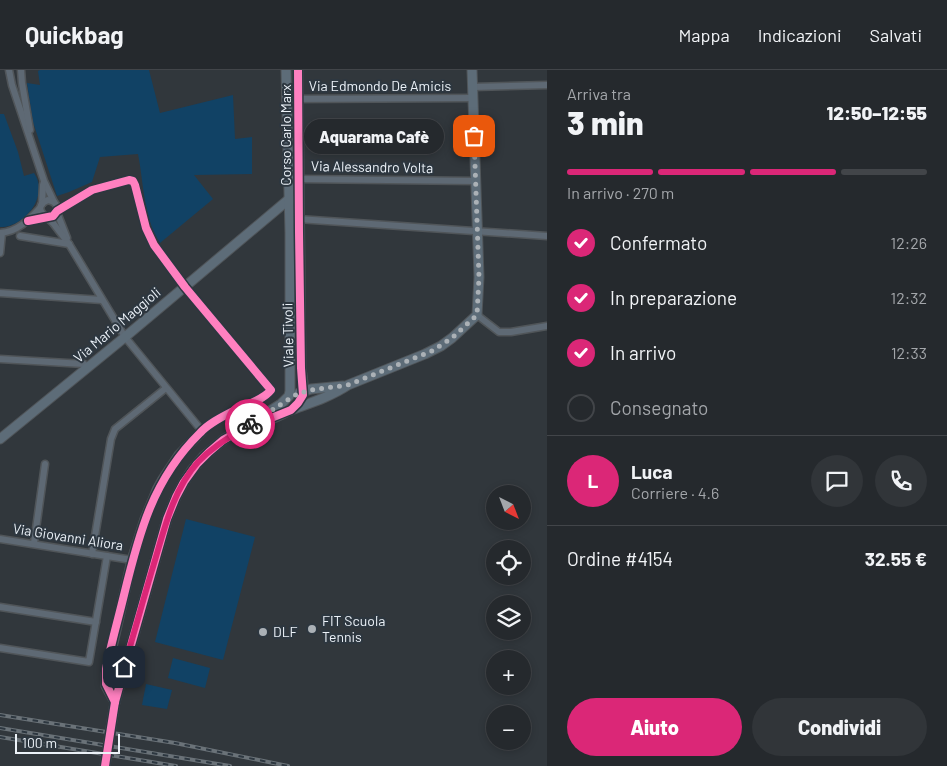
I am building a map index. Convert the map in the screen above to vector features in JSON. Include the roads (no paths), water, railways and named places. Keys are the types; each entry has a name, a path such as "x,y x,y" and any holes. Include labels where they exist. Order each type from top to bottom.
{"street":[{"path":"9,70 12,86 44,181 57,207 69,244"},
{"path":"14,70 20,72 28,70"},
{"name":"Corso Carlo Marx","path":"286,70 288,200"},
{"name":"Corso Carlo Marx","path":"298,70 299,199"},
{"path":"239,431 335,393 348,385 441,346 477,315 479,277 472,70"},
{"path":"20,72 35,153"},
{"path":"473,87 547,85"},
{"name":"Via Edmondo De Amicis","path":"287,99 473,98"},
{"name":"Via Alessandro Volta","path":"299,179 476,181"},
{"path":"28,221 54,216 57,211 70,202 92,190 129,180 132,181 135,185 146,228 151,238 185,287 271,390 262,398 229,413 202,431 179,455 163,478 145,520 132,560 106,674 106,686 115,702"},
{"path":"44,181 42,185 42,213 55,225 69,244 125,337 202,431"},
{"path":"288,200 299,199"},
{"name":"Viale Tivoli","path":"299,199 301,368 303,391"},
{"name":"Viale Tivoli","path":"284,402 289,396 290,387 288,200"},
{"name":"Via Mario Maggioli","path":"0,438 125,337 288,200"},
{"path":"0,252 1,233 13,230 28,221 46,201 70,202"},
{"path":"289,218 547,236"},
{"path":"20,236 69,244"},
{"path":"0,293 102,300"},
{"path":"477,315 499,332 547,326"},
{"path":"0,358 84,364 87,368"},
{"path":"301,368 307,385 312,388 322,389"},
{"path":"105,766 115,702 152,570 167,519 176,497 188,476 203,457 223,440 293,395 303,391 348,385"},
{"path":"92,554 111,438 116,430 166,388"},
{"path":"290,410 300,401 303,391"},
{"path":"34,543 45,464"},
{"name":"Via Giovanni Aliora","path":"0,538 132,560"},
{"path":"0,648 89,662 107,556"},
{"path":"0,607 96,622"}],"railway":[{"path":"0,715 175,743 288,766"},
{"path":"0,728 230,766"},
{"path":"0,737 176,766"}],"place":[{"name":"Aquarama Cafè","path":"474,136"},
{"name":"FIT Scuola Tennis","path":"312,629"},
{"name":"DLF","path":"263,632"}]}
